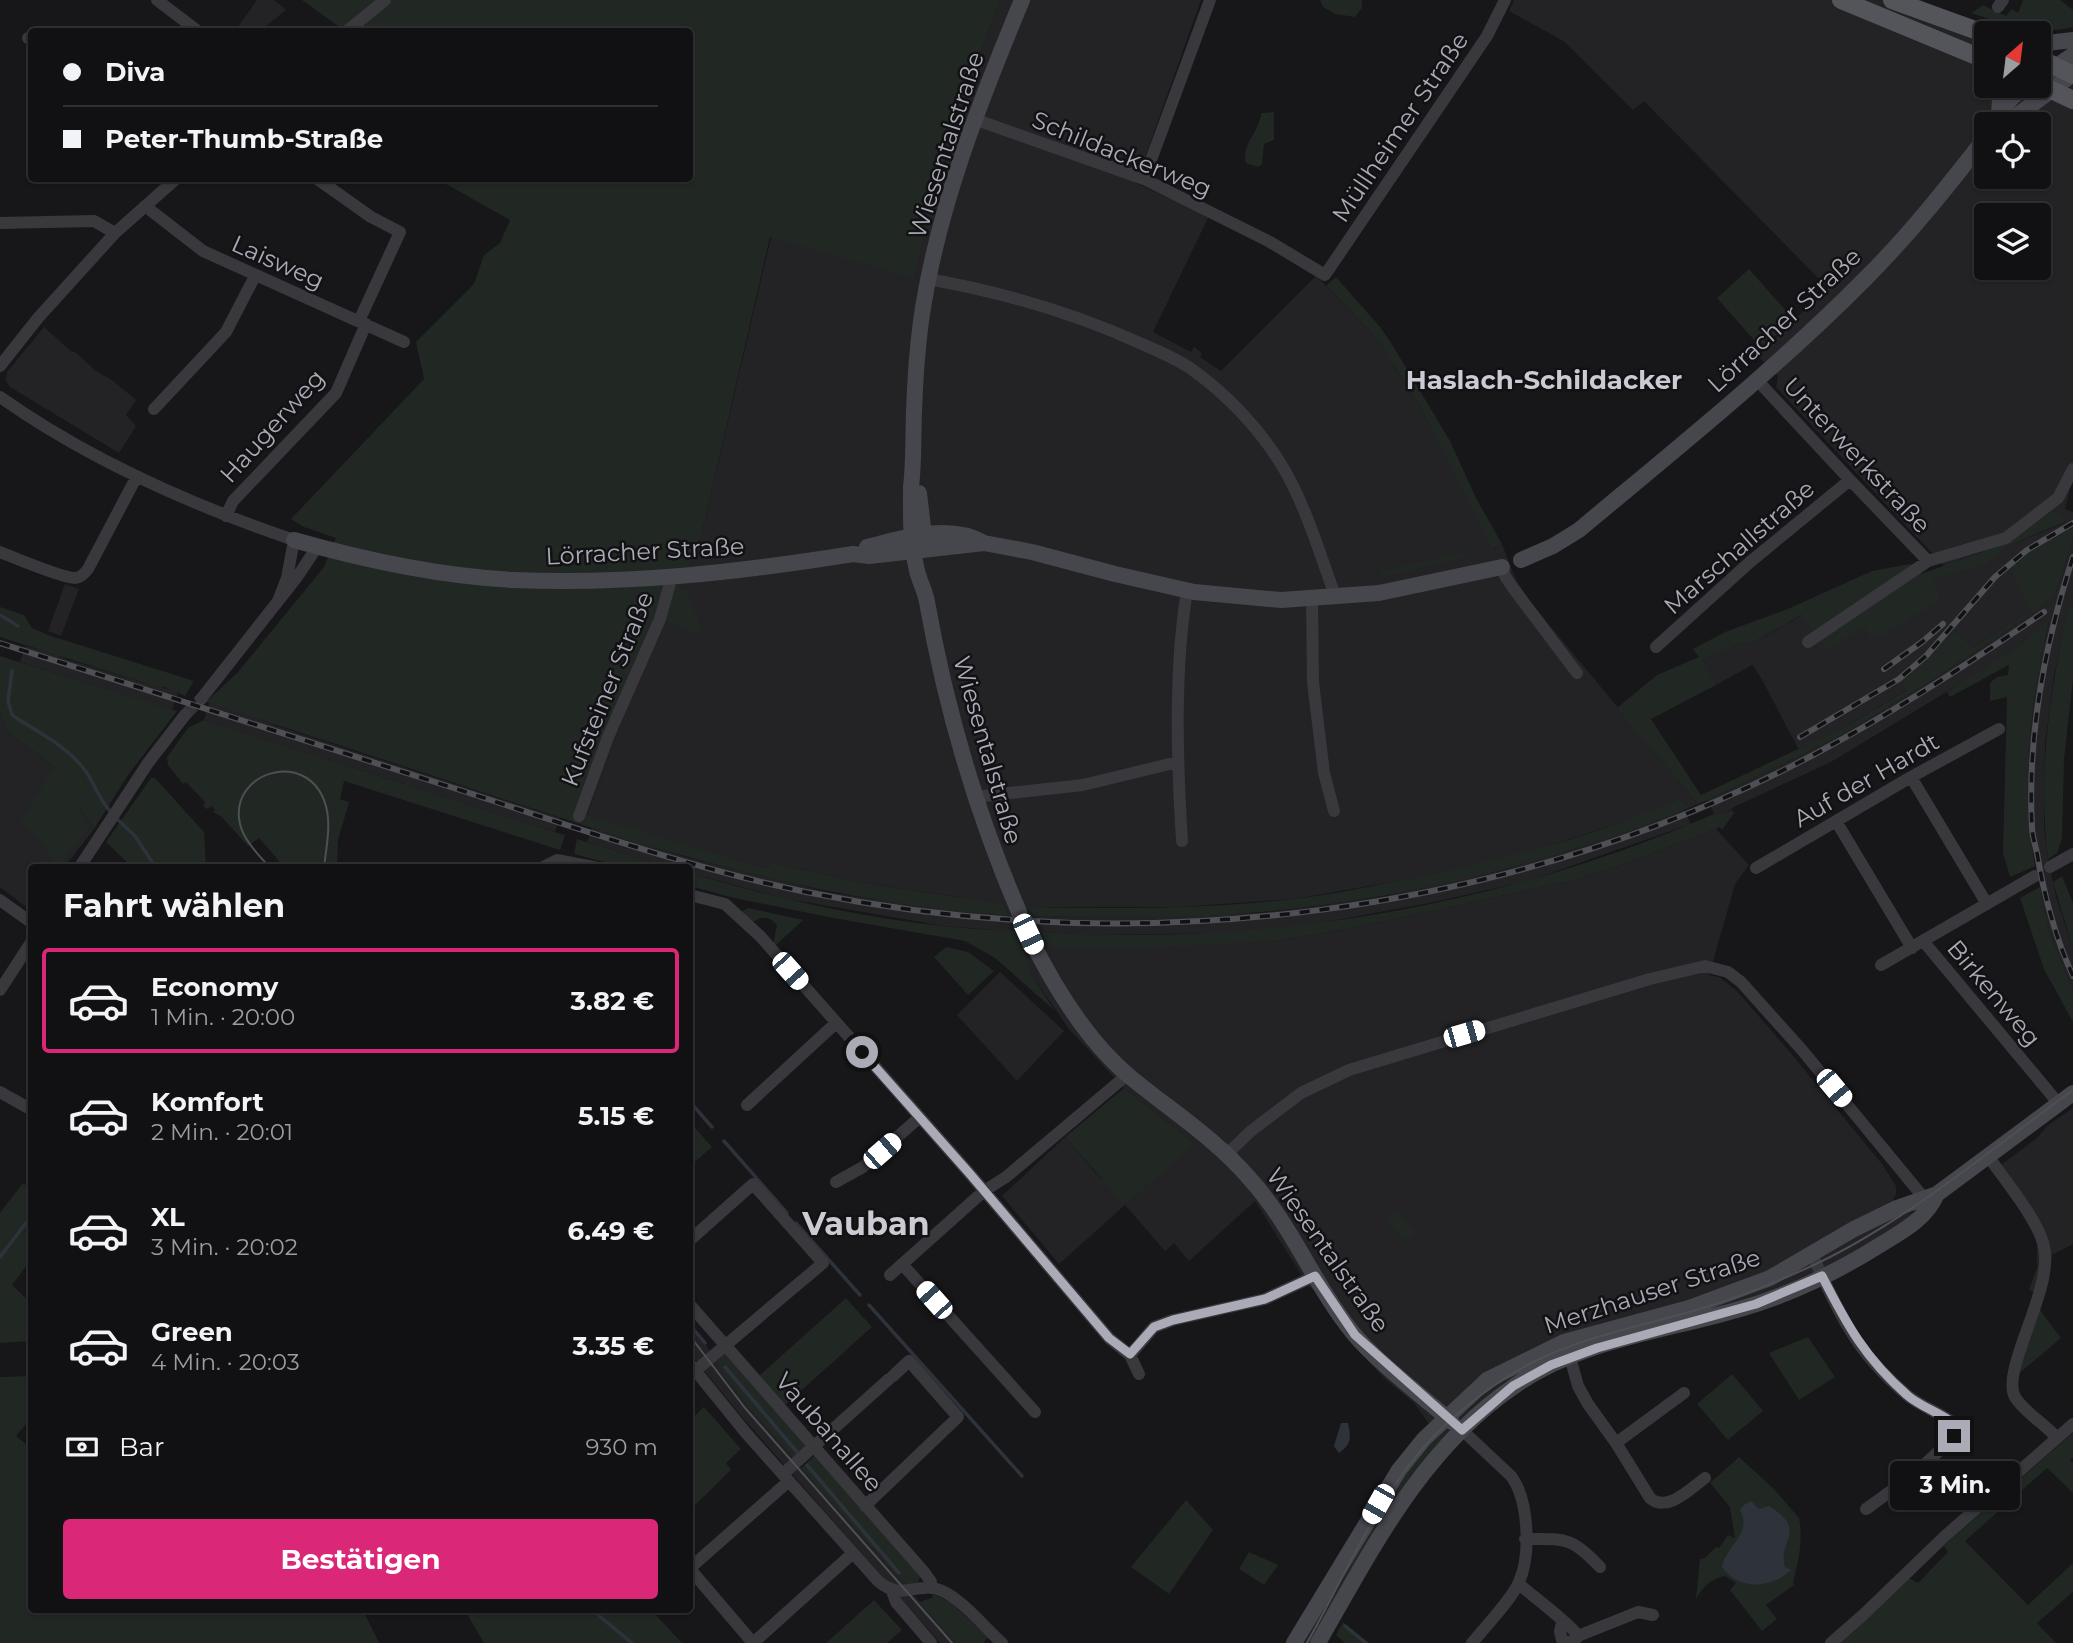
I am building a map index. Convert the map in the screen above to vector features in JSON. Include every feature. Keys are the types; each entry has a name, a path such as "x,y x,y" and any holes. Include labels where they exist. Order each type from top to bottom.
{"main road":[{"name":"Wiesentalstraße","path":"1019,912 974,797 949,708 926,596 919,543 918,487 913,474 919,341 928,279 946,204 974,119 1022,0"},
{"path":"1841,0 1974,55"},
{"path":"1892,0 1974,30"},
{"path":"2051,43 2073,40"},
{"path":"2069,73 2073,55"},
{"path":"2051,64 2069,73"},
{"path":"2051,81 2069,73"},
{"path":"2051,88 2073,100"},
{"path":"2009,112 2026,98"},
{"name":"Lörracher Straße","path":"1521,560 1553,546 1579,530 1756,379 1866,278 1941,195 1974,152"},
{"name":"Lörracher Straße","path":"294,540 443,572 510,580 607,581 673,576 853,554 863,556 919,543 984,544 1032,552 1187,590 1265,600 1312,600 1392,591 1502,567"},
{"name":"Wiesentalstraße","path":"1028,934 1042,963 1082,1025 1127,1075 1228,1153 1276,1210 1315,1276 1355,1335 1453,1423"},
{"name":"Merzhauser Straße","path":"1318,1643 1348,1588 1409,1492 1428,1465 1449,1444 1453,1423 1487,1380 1564,1342 1689,1308 1756,1285 1897,1208 1932,1197 2073,1093"},
{"name":"Merzhauser Straße","path":"1298,1640 1399,1470 1453,1423 1513,1386 1570,1357 1739,1310 1822,1276 1912,1225 1926,1214 1932,1197"}],"street":[{"path":"157,0 192,28"},
{"path":"351,28 385,0"},
{"path":"1144,179 1210,0"},
{"name":"Müllheimer Straße","path":"1325,275 1487,36 1505,0"},
{"name":"Schildackerweg","path":"974,119 1144,179 1270,242 1325,275"},
{"path":"0,366 38,318 115,233 172,182"},
{"name":"Haugerweg","path":"226,516 233,501 336,393 401,232 371,217 322,182"},
{"name":"Laisweg","path":"145,206 203,251 404,342"},
{"path":"0,223 94,221 115,233"},
{"path":"154,409 226,332 255,275"},
{"path":"928,279 968,286 1059,311 1115,331 1168,356 1198,374 1236,407 1284,470 1317,543 1336,597"},
{"name":"Unterwerkstraße","path":"1756,379 1928,561"},
{"path":"0,397 58,434 137,476 226,516 294,540 287,578 278,601"},
{"name":"Unterwerkstraße","path":"1808,642 1928,561 2006,538 2058,498 2073,468"},
{"path":"0,552 61,575 75,578 82,576 137,476"},
{"name":"Marschallstraße","path":"1656,647 1750,562 1850,480"},
{"path":"201,699 317,547"},
{"path":"1502,567 1505,576 1577,673"},
{"name":"Kufsteiner Straße","path":"579,816 612,726 660,619 673,576"},
{"path":"1182,841 1178,762 1180,675 1187,590"},
{"path":"1312,600 1313,682 1324,773 1334,811"},
{"path":"82,864 148,762 185,715"},
{"name":"Auf der Hardt","path":"1756,868 1998,729"},
{"path":"974,797 1083,785 1178,762"},
{"path":"1911,777 1987,904"},
{"name":"Birkenweg","path":"1836,821 1918,945 2059,1104"},
{"path":"2050,867 2073,854"},
{"path":"549,864 557,860 577,864"},
{"path":"1881,965 2035,876"},
{"path":"693,896 725,904 760,936 920,1117 1109,1338 1130,1354 1139,1374"},
{"path":"0,900 28,920"},
{"path":"0,990 28,948"},
{"path":"1228,1153 1251,1131 1301,1093 1349,1070 1632,985 1705,966 1728,972 1741,982 1932,1197"},
{"path":"747,1105 836,1023"},
{"path":"890,1275 984,1191 1006,1177 1127,1075"},
{"path":"0,1092 28,1108"},
{"path":"836,1182 863,1167 920,1117"},
{"path":"1988,1156 2041,1237 2045,1248 2043,1286 2011,1388 2021,1404 2057,1438"},
{"path":"693,1237 753,1184 823,1263 726,1346 693,1369"},
{"path":"1811,1253 1850,1331 1879,1368 1906,1394 1937,1415 1946,1436 1945,1445 1866,1509"},
{"path":"902,1264 1034,1412"},
{"path":"1130,1354 1154,1327 1173,1320 1265,1299 1315,1276"},
{"name":"Vaubanallee","path":"693,1308 924,1572 932,1588 954,1598 1002,1643"},
{"name":"Merzhauser Straße","path":"1570,1357 1578,1386 1588,1404 1650,1498 1663,1504 1705,1478"},
{"path":"693,1565 786,1478 814,1447 909,1361 958,1416 865,1506"},
{"path":"693,1371 878,1581 892,1591 895,1602 931,1643"},
{"path":"1616,1443 1684,1393"},
{"path":"1453,1423 1502,1466 1517,1484 1525,1508 1524,1567 1519,1584 1472,1643"},
{"path":"1831,1643 1944,1537 2073,1424"},
{"path":"1525,1539 1572,1541 1585,1550 1600,1567"},
{"path":"693,1572 753,1643 853,1553"},
{"path":"1519,1584 1562,1622 1575,1629 1578,1636 1638,1612 1653,1615"},
{"path":"892,1591 932,1588"}],"shaded area":[{"path":"257,0 274,0 286,10 264,28 237,28"},
{"path":"302,0 1000,0 958,116 960,118 937,184 913,278 770,237 701,537 679,590 687,590 701,628 693,633 666,621 620,725 587,815 764,868 773,863 864,883 1002,904 1008,915 915,906 823,890 686,857 206,702 238,672 324,567 336,538 304,527 291,519 424,379 416,342 474,284 484,255 500,243 510,220 442,182 693,182 693,28 341,28"},
{"path":"1000,0 1201,0 1136,183 1209,216 1153,332 1191,352 1194,347 1202,353 1200,357 1221,371 1316,276 1376,337 1419,405 1494,549 1502,544 1516,580 1532,604 1698,804 1689,808 1679,799 1639,817 1511,858 1294,899 1179,907 1029,907 1032,916 1104,917 1259,913 1312,907 1386,896 1499,871 1581,847 1684,810 1691,824 1528,881 1429,903 1315,924 1228,933 1090,935 1042,932 1048,947 1276,941 1353,928 1571,881 1716,829 1749,865 1735,884 1709,975 1719,977 1736,990 1790,1052 1882,1164 1896,1186 1893,1199 1899,1210 1912,1213 1910,1217 1838,1265 1745,1305 1587,1348 1442,1439 1408,1479 1304,1643 1435,1432 1414,1403 1385,1379 1349,1340 1316,1292 1309,1287 1255,1201 1189,1261 1174,1243 1165,1251 1125,1205 1059,1264 1002,1196 1065,1137 1101,1179 1195,1144 1124,1088 1069,1029 1033,977 1017,932 944,926 782,898 693,874 693,864 658,864 587,842 592,828 685,857 832,893 993,914 964,898 864,883 773,863 764,868 587,816 620,725 701,537 771,237 925,225 960,118 958,117"},
{"path":"1320,0 1362,0 1362,8 1355,17 1335,14 1323,7"},
{"path":"1514,0 1921,0 1974,23 1974,98 2051,98 2051,56 2073,67 2073,476 2065,509 2073,512 2073,527 2052,538 2033,610 1973,648 1955,630 1903,682 1908,689 1849,725 1799,750 1752,665 1716,685 1701,660 1742,643 1749,645 1802,615 1983,565 2010,545 2065,523 2052,511 2035,526 2009,541 1944,566 1776,387 1778,376 1757,355 1828,288 1644,101 1633,110 1565,42 1509,11"},
{"path":"2023,0 2060,0 2073,10 2073,27 2051,30 2051,21 1998,21 1971,13 1983,5 2006,16 2012,9 2018,13"},
{"path":"1274,112 1274,140 1264,144 1262,164 1258,167 1246,163 1246,150 1258,126 1261,113"},
{"path":"1749,269 1794,320 1761,348 1717,298"},
{"path":"1336,277 1381,328 1393,346 1450,441 1476,498 1502,544 1493,549 1419,405 1376,337 1326,286"},
{"path":"44,327 72,352 136,400 126,415 136,426 119,453 10,387 6,381 7,372"},
{"path":"2052,511 2061,515 2065,522 2010,545 1984,565 1934,579 1940,600 1882,636 1872,639 1864,627 1827,649 1801,615 1749,645 1742,643 1702,660 1716,685 1651,719 1701,795 1849,725 1907,690 1903,682 1955,630 1973,648 2032,610 2010,569 2032,551 2073,527 2073,539 2055,595 2041,605 2042,607 1936,678 1842,735 1708,800 1698,804 1617,708 1657,675 1699,657 1693,649 1725,632 1790,608 1872,571 1910,564 1921,574 1973,555 2006,541"},
{"path":"2073,539 2073,607 2068,611 2054,675 2045,744 2044,825 2056,897 2073,949 2073,990 2049,931 2028,829 2026,796 2029,741 2038,673 2049,621 2021,644 1968,679 1831,762 1734,807 1725,814 1714,814 1708,800 1842,735 1936,678 2042,607 2041,605 2055,595"},
{"path":"1464,552 1465,557 1382,577 1380,572"},
{"path":"65,584 79,589 61,636 48,631"},
{"path":"0,607 24,615 32,628 48,635 194,681 185,696 165,687 161,688 0,637"},
{"path":"2073,607 2073,679 2064,759 2062,839 2057,853 2048,859 2044,796 2047,734 2061,641 2068,610"},
{"path":"2049,620 2029,743 2028,803 2035,866 2010,877 2003,853 2007,697 1990,701 1990,683 1997,677 2008,675 2009,665 1950,697 1947,692 2021,644"},
{"path":"25,646 161,688 172,689 178,693 172,710 20,662"},
{"path":"0,656 177,711 128,775 94,829 61,778 90,826 61,864 54,864 47,850 21,820 55,767 6,731 0,712"},
{"path":"209,703 219,704 280,727 560,818 555,832 204,720"},
{"path":"0,712 6,731 55,767 94,829 67,864 28,864 28,906 0,887"},
{"path":"204,720 565,835 560,850 344,781 340,799 349,802 338,840 337,864 282,864 259,838 248,846 221,816 213,812 215,810 212,806 207,809 203,806 205,802 186,782 183,784 168,765 167,757 188,728"},
{"path":"151,778 155,778 204,832 206,864 129,864 106,842"},
{"path":"1679,799 1689,808 1585,846 1478,876 1370,898 1261,912 1175,917 1032,916 1029,907 1195,906 1331,894 1532,850 1592,833"},
{"path":"1732,810 1734,813 1722,830 1720,827 1616,867 1571,881 1353,928 1276,941 1155,947 1048,947 1041,932 1127,935 1213,933 1385,913 1470,895 1553,873 1635,846 1714,814 1725,814"},
{"path":"577,839 658,864 612,864 574,854"},
{"path":"693,874 770,895 893,920 1017,931 1033,977 1054,1010 995,958 965,941 730,897 693,887"},
{"path":"2062,876 2073,903 2073,949 2053,882"},
{"path":"2040,887 2049,931 2073,990 2073,1022 2044,969 2020,898"},
{"path":"748,908 803,920 775,946 773,944 777,925 765,918 753,922 741,912"},
{"path":"946,947 968,952 994,971 968,995 934,957"},
{"path":"1000,972 1064,1031 1017,1081 957,1015"},
{"path":"1124,1088 1195,1144 1125,1205 1065,1137"},
{"path":"2073,1108 2073,1244 2052,1255 2037,1268 2037,1237 1994,1170"},
{"path":"693,1125 712,1147 693,1163"},
{"path":"23,1183 28,1187 28,1226 25,1231 28,1234 28,1264 12,1285 28,1300 28,1341 0,1343 0,1213"},
{"path":"1396,1209 1415,1232 1404,1241 1385,1218"},
{"path":"2052,1255 2049,1281 2040,1310 2061,1338 2017,1375 2037,1293 2029,1290 2037,1268"},
{"path":"846,1298 872,1327 785,1405 759,1376"},
{"path":"693,1330 748,1407 956,1643 940,1643 742,1417 693,1357"},
{"path":"1808,1337 1835,1377 1799,1400 1769,1353"},
{"path":"725,1353 809,1445 793,1458 748,1407 716,1361"},
{"path":"1732,1374 1763,1411 1728,1440 1697,1404"},
{"path":"28,1376 28,1422 16,1436 28,1446 28,1613 367,1613 379,1643 0,1643 0,1377"},
{"path":"704,1407 741,1449 726,1463 731,1470 693,1507 693,1417"},
{"path":"1341,1423 1348,1423 1350,1437 1346,1447 1339,1453 1334,1446"},
{"path":"1435,1432 1442,1439 1404,1486 1388,1511 1315,1643 1304,1643 1381,1503"},
{"path":"2073,1433 2073,1457 2070,1460 2073,1463 2073,1493 2047,1468 1965,1541 2028,1605 2073,1563 2073,1592 2037,1623 2056,1643 1839,1643 1909,1578 1918,1583 1948,1552 1944,1546 1948,1542"},
{"path":"815,1455 920,1576 918,1583 905,1585 801,1468"},
{"path":"1739,1457 1774,1489 1799,1518 1800,1550 1794,1585 1766,1605 1777,1619 1762,1631 1730,1590 1736,1583 1725,1576 1708,1584 1696,1599 1700,1559 1705,1558 1716,1547 1719,1548 1728,1535 1735,1538 1730,1507 1710,1483"},
{"path":"1186,1500 1213,1530 1169,1594 1131,1567"},
{"path":"1751,1501 1759,1509 1769,1506 1781,1515 1790,1529 1784,1558 1785,1567 1791,1570 1765,1584 1746,1584 1729,1575 1722,1567 1724,1559 1741,1533 1743,1518 1740,1510"},
{"path":"1249,1552 1278,1565 1264,1585 1239,1569"},
{"path":"933,1594 950,1602 988,1637 983,1643 956,1643 919,1602 932,1598"},
{"path":"874,1600 902,1630 887,1643 826,1643"},
{"path":"467,1613 654,1613 682,1643 484,1643"},
{"path":"1343,1622 1369,1643 1345,1643 1336,1635"}],"waterway":[{"path":"0,615 18,626"},
{"path":"12,671 8,701 12,715 77,760 111,812"},
{"path":"116,818 135,836 153,864"},
{"path":"693,1105 712,1127"},
{"path":"724,1141 787,1213"},
{"path":"0,1257 28,1220"},
{"path":"796,1223 860,1295"},
{"path":"869,1305 1022,1476"},
{"path":"693,1329 705,1343"},
{"path":"725,1367 797,1452"},
{"path":"807,1465 899,1573"},
{"path":"596,1613 632,1643"},
{"path":"1345,1626 1366,1643"}],"tunnel":[{"path":"185,715 201,699"}],"tram line":[{"path":"266,864 245,836 240,824 239,806 246,791 257,780 271,773 287,772 302,776 316,786 325,803 328,827 324,864"},
{"path":"1307,1643 1367,1531 1401,1477 1441,1429 1486,1392 1510,1375 1554,1352 1738,1296 1792,1275 1840,1252 1943,1187 2073,1090"},
{"path":"693,1340 745,1408 952,1643"}],"railway":[{"path":"1800,737 1899,679 1926,656 1995,577 2027,550 2073,523"},
{"path":"2073,557 2046,656 2035,724 2031,793 2032,833 2043,884 2056,931 2073,976"},
{"path":"0,643 633,846 763,882 806,892 934,913 1064,922 1193,921 1322,910 1450,887 1576,854 1697,809 1815,754 1931,686 2044,612"},
{"path":"1884,669 1943,624"}],"district":[{"name":"Haslach-Schildacker","path":"1544,380"},
{"name":"Vauban","path":"866,1223"}],"route":[{"path":"862,1052 1109,1338 1130,1354 1154,1327 1173,1320 1265,1299 1315,1276 1355,1335 1462,1430 1513,1386 1551,1365 1597,1348 1739,1310 1822,1276 1850,1331 1879,1368 1919,1405 1951,1420 1956,1426 1954,1436"}]}
